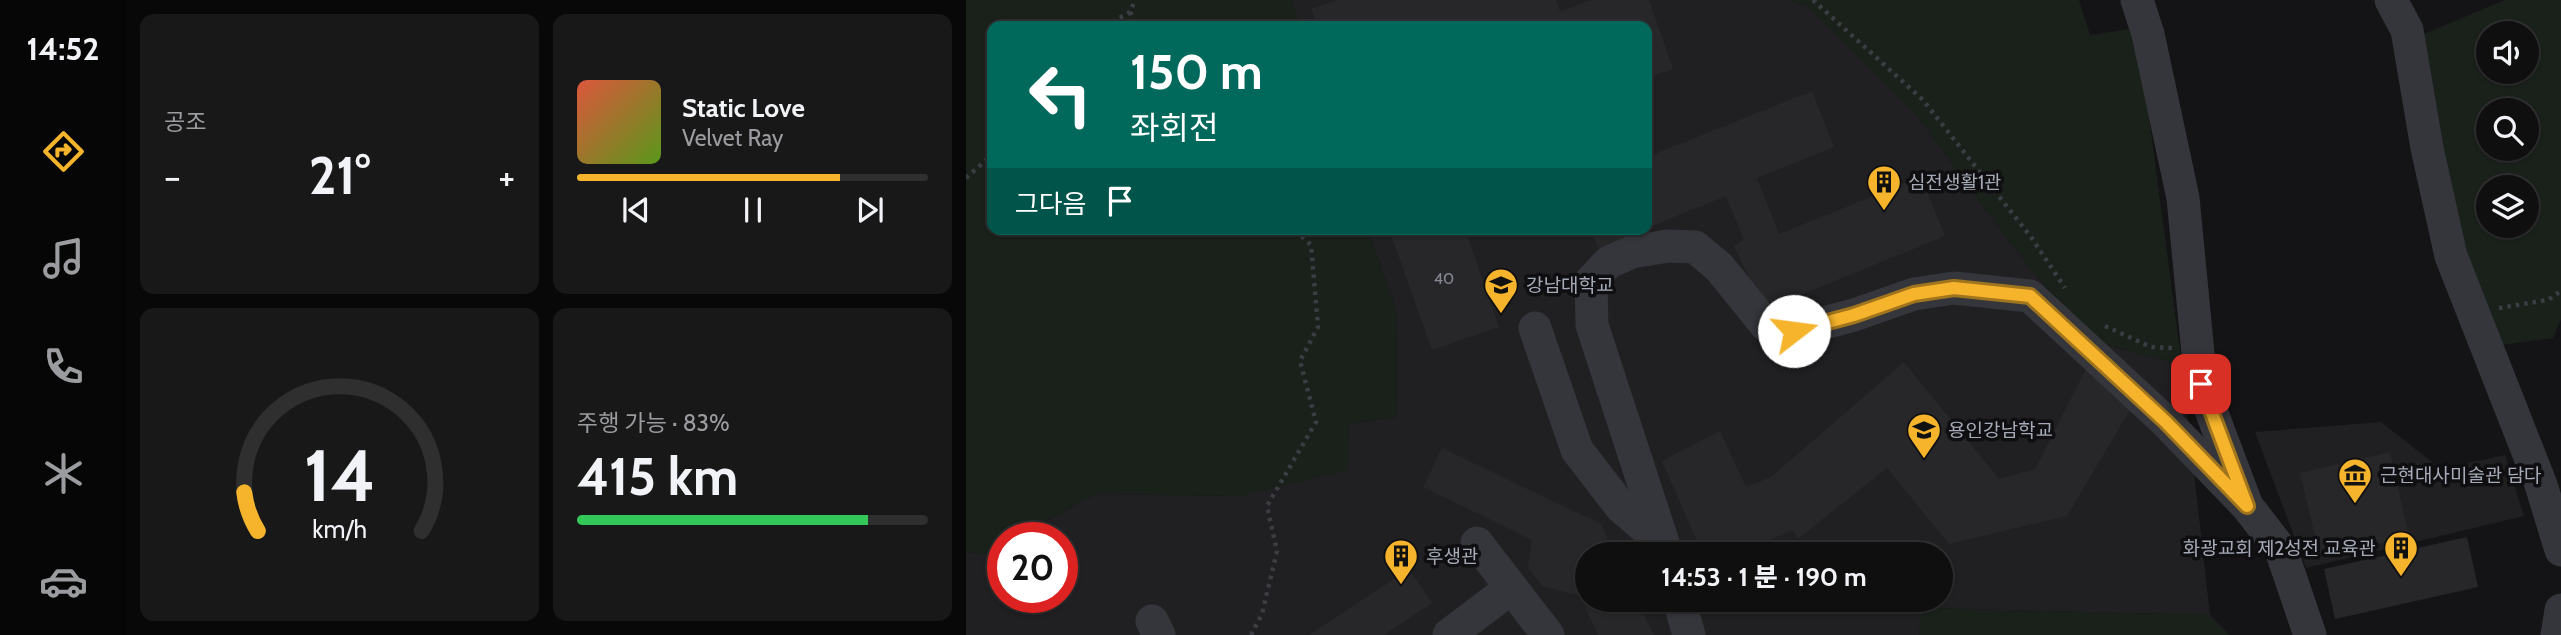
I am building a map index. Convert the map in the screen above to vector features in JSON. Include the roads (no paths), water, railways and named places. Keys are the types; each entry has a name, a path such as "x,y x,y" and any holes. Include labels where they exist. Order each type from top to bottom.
{"street":[{"path":"2137,0 2148,34 2183,198 2201,384 2247,506"},
{"path":"2391,0 2407,30 2427,148 2451,256 2470,311 2541,485 2561,550"},
{"path":"1663,542 1592,326 1591,281 1609,262 1632,252 1668,246 1695,247 1719,267 1766,325 1794,331 1854,315 1914,294 1954,288 2030,296 2166,422 2247,506 2281,550 2310,635"},
{"path":"1535,328 1577,450 1621,507 1658,542"},
{"path":"1477,544 1548,635"},
{"path":"1449,635 1511,588"},
{"path":"2557,635 2561,610"},
{"path":"1682,612 1689,635"}],"place":[{"name":"심전생활1관","path":"1884,212"},
{"name":"강남대학교","path":"1501,315"},
{"name":"용인강남학교","path":"1924,460"},
{"name":"근현대사미술관 담다","path":"2355,505"},
{"name":"화광교회 제2성전 교육관","path":"2401,578"},
{"name":"후생관","path":"1401,586"}]}
